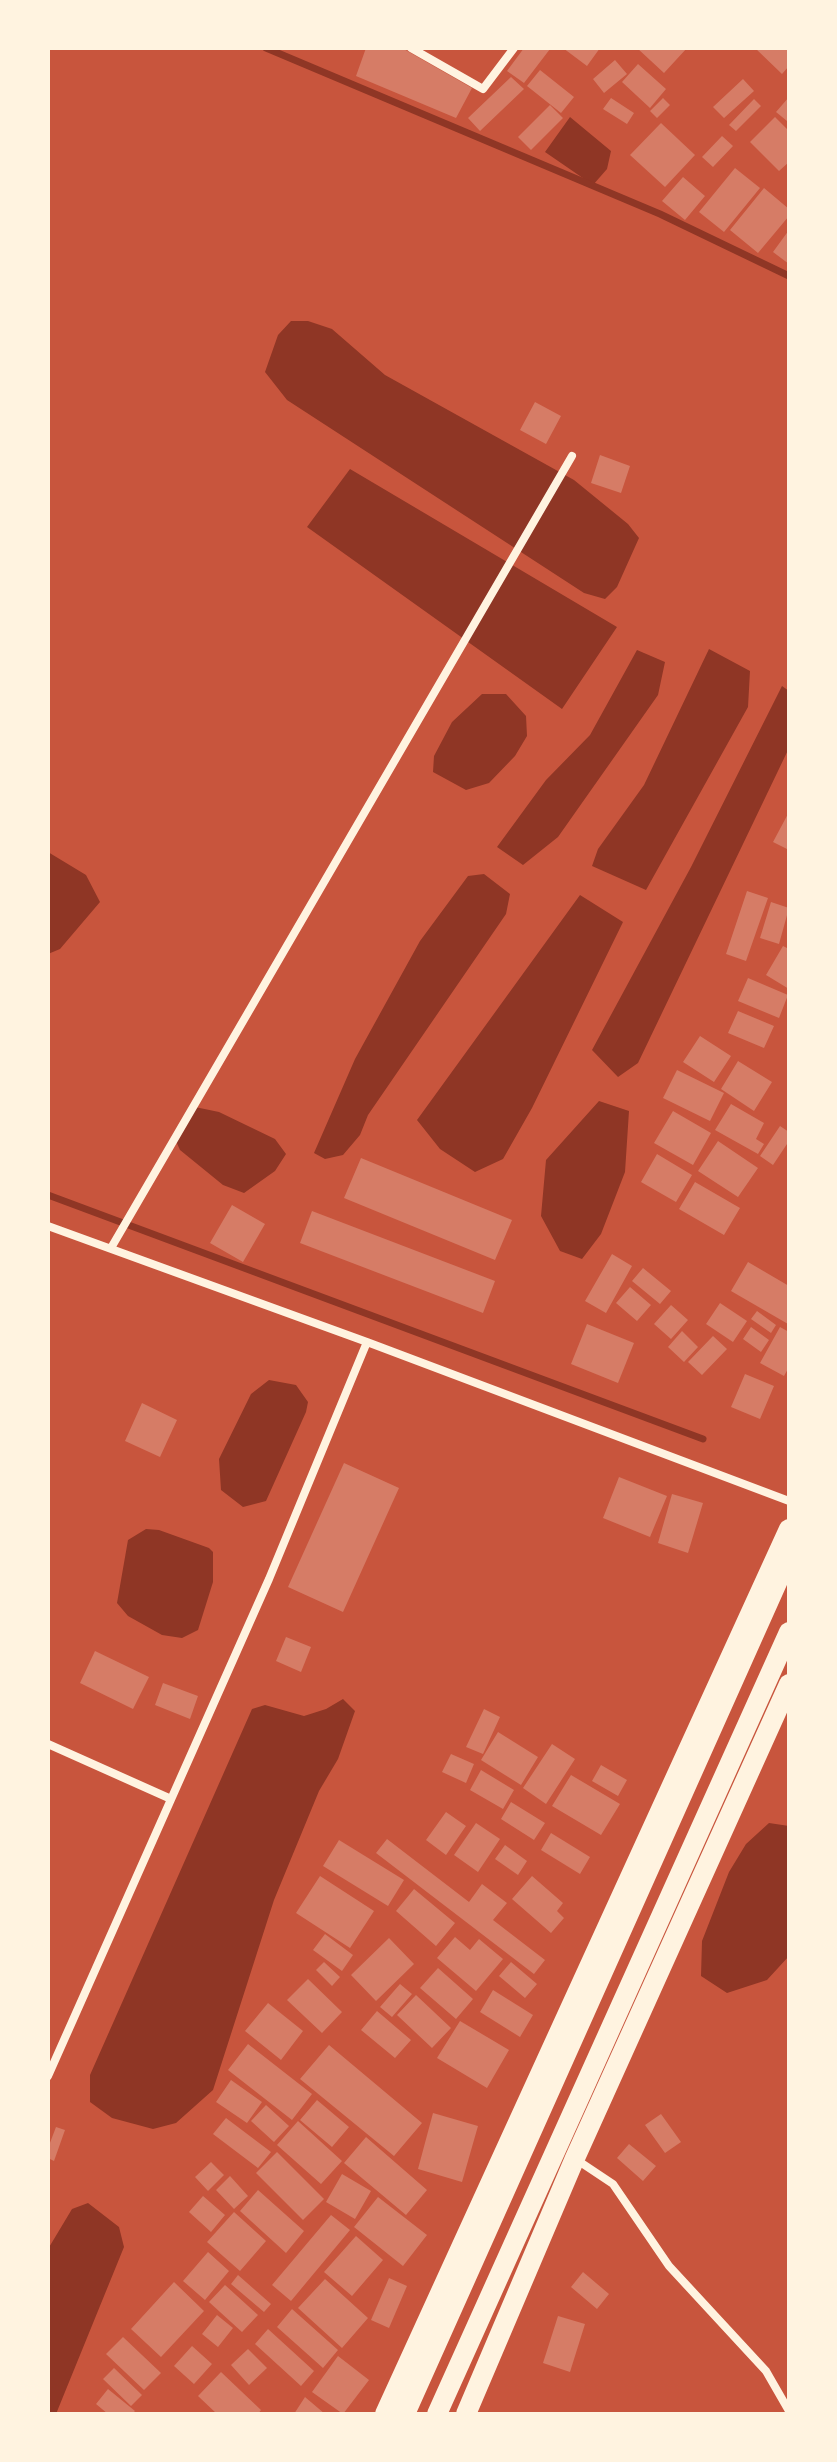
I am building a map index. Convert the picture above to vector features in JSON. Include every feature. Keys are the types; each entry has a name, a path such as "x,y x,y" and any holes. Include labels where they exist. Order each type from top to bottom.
{"main road":[{"path":"385,2414 789,1529"},
{"path":"405,2414 789,1556"},
{"path":"437,2414 789,1632"},
{"path":"466,2414 575,2158 789,1684"}],"street":[{"path":"411,48 483,89 514,48"},
{"path":"111,1248 572,456"},
{"path":"48,1226 789,1501"},
{"path":"48,2076 269,1579 367,1342"},
{"path":"48,1744 171,1799"},
{"path":"575,2158 613,2184 669,2266 766,2371 789,2411"}],"shaded area":[{"path":"570,117 611,151 607,169 593,185 545,152"},
{"path":"291,321 308,321 332,329 385,375 574,480 628,524 639,538 617,587 605,599 584,593 287,400 265,372 278,335"},
{"path":"350,469 617,627 562,709 307,527"},
{"path":"709,649 750,671 748,707 646,890 592,866 598,849 644,785"},
{"path":"637,650 665,662 658,695 558,837 523,865 497,847 546,780 590,735"},
{"path":"782,686 789,691 789,748 638,1063 618,1077 592,1050 691,867"},
{"path":"482,694 506,694 526,716 527,736 515,756 489,783 466,790 433,772 434,756 452,722"},
{"path":"48,852 86,875 100,902 60,949 48,954"},
{"path":"484,874 510,894 506,914 368,1115 360,1135 343,1155 325,1159 314,1153 355,1059 420,941 468,876"},
{"path":"580,895 623,922 532,1108 503,1159 475,1172 440,1149 417,1120"},
{"path":"599,1101 629,1111 625,1172 601,1234 582,1259 560,1251 541,1216 546,1160"},
{"path":"195,1107 219,1112 275,1139 286,1154 275,1171 244,1193 223,1185 180,1150 175,1139"},
{"path":"269,1380 296,1385 308,1402 306,1412 266,1501 243,1507 221,1490 219,1459 251,1394"},
{"path":"146,1529 159,1530 213,1552 213,1582 198,1630 182,1638 162,1635 128,1616 117,1603 128,1540"},
{"path":"343,1699 355,1711 338,1759 319,1791 274,1900 213,2090 176,2123 153,2129 112,2118 90,2102 90,2075 252,1709 265,1705 304,1716"},
{"path":"769,1823 789,1826 789,1956 767,1980 727,1993 701,1976 702,1941 729,1872 746,1844"},
{"path":"88,2203 119,2227 124,2247 56,2414 48,2414 48,2249 72,2209"}],"building":[{"path":"366,48 402,48 472,88 456,118 356,76"},
{"path":"524,48 550,49 524,83 507,71"},
{"path":"563,48 600,48 587,66"},
{"path":"637,48 687,48 664,73"},
{"path":"755,48 789,48 789,66 782,74"},
{"path":"615,60 627,74 604,93 593,79"},
{"path":"638,64 666,89 650,108 622,82"},
{"path":"540,70 574,97 561,113 527,86"},
{"path":"511,77 524,89 480,131 468,118"},
{"path":"743,79 754,91 724,118 713,107"},
{"path":"789,97 789,119 787,121 776,112"},
{"path":"611,98 634,113 627,124 603,109"},
{"path":"663,98 670,105 657,118 650,111"},
{"path":"754,99 761,106 736,131 729,125"},
{"path":"550,105 563,118 531,150 518,137"},
{"path":"775,117 789,131 789,162 779,171 750,142"},
{"path":"661,123 695,155 665,187 630,155"},
{"path":"722,136 733,146 713,167 702,157"},
{"path":"735,168 760,188 724,232 699,212"},
{"path":"683,177 705,196 685,220 662,201"},
{"path":"764,188 789,209 789,216 758,253 730,230"},
{"path":"789,230 789,264 773,252"},
{"path":"535,402 561,416 546,444 520,430"},
{"path":"600,455 630,466 621,493 591,483"},
{"path":"789,812 789,850 773,842"},
{"path":"747,891 768,898 746,961 726,954"},
{"path":"771,902 789,908 779,944 760,938"},
{"path":"783,946 789,949 789,989 766,975"},
{"path":"748,978 788,995 779,1018 738,1001"},
{"path":"738,1011 774,1026 764,1048 728,1033"},
{"path":"700,1036 731,1056 714,1082 683,1062"},
{"path":"738,1061 772,1082 754,1111 721,1089"},
{"path":"677,1070 724,1093 710,1121 663,1098"},
{"path":"731,1104 764,1123 756,1139 764,1144 758,1154 715,1130"},
{"path":"673,1111 711,1133 693,1165 654,1143"},
{"path":"780,1126 789,1132 789,1141 773,1165 760,1156"},
{"path":"718,1141 758,1168 738,1197 698,1171"},
{"path":"657,1154 692,1175 676,1202 641,1182"},
{"path":"361,1158 512,1220 495,1260 344,1198"},
{"path":"695,1182 740,1208 724,1235 679,1209"},
{"path":"232,1205 265,1224 243,1262 210,1243"},
{"path":"312,1211 495,1281 483,1313 300,1243"},
{"path":"612,1254 632,1266 606,1313 585,1301"},
{"path":"748,1262 789,1286 788,1324 731,1291"},
{"path":"643,1268 671,1291 660,1304 632,1281"},
{"path":"630,1287 651,1305 637,1321 616,1303"},
{"path":"720,1303 747,1321 733,1342 706,1324"},
{"path":"671,1305 688,1320 671,1339 654,1324"},
{"path":"757,1311 776,1325 771,1333 751,1319"},
{"path":"587,1324 634,1343 618,1383 571,1364"},
{"path":"751,1327 769,1340 761,1352 743,1339"},
{"path":"780,1327 789,1332 789,1367 784,1376 760,1363"},
{"path":"682,1331 698,1347 684,1362 668,1347"},
{"path":"713,1336 727,1349 702,1375 688,1362"},
{"path":"745,1374 774,1386 760,1419 731,1407"},
{"path":"142,1403 177,1420 160,1457 125,1441"},
{"path":"344,1463 399,1488 343,1612 288,1587"},
{"path":"619,1477 667,1496 650,1537 603,1518"},
{"path":"672,1494 703,1503 688,1553 658,1543"},
{"path":"286,1637 311,1647 301,1672 276,1661"},
{"path":"95,1651 149,1677 133,1709 80,1683"},
{"path":"163,1683 198,1696 190,1719 155,1705"},
{"path":"484,1709 500,1717 483,1754 466,1747"},
{"path":"498,1732 538,1757 521,1785 481,1760"},
{"path":"552,1744 575,1759 546,1804 523,1788"},
{"path":"451,1754 474,1764 466,1783 442,1772"},
{"path":"601,1765 627,1780 618,1796 592,1781"},
{"path":"481,1770 514,1790 503,1809 470,1790"},
{"path":"571,1775 620,1804 601,1835 552,1806"},
{"path":"511,1802 545,1823 534,1840 501,1819"},
{"path":"446,1812 466,1826 446,1855 426,1840"},
{"path":"476,1823 500,1839 478,1872 454,1855"},
{"path":"551,1833 590,1857 580,1874 541,1850"},
{"path":"387,1839 469,1902 482,1884 507,1903 493,1920 545,1960 534,1974 376,1853"},
{"path":"339,1840 404,1880 388,1906 323,1866"},
{"path":"505,1845 527,1861 518,1875 495,1859"},
{"path":"320,1876 374,1911 350,1948 296,1913"},
{"path":"532,1876 563,1903 557,1911 564,1918 551,1933 512,1899"},
{"path":"414,1889 455,1923 436,1946 396,1911"},
{"path":"325,1934 353,1955 342,1971 313,1950"},
{"path":"455,1937 470,1950 479,1939 503,1959 476,1991 437,1958"},
{"path":"389,1938 414,1964 376,2001 351,1975"},
{"path":"324,1962 340,1977 332,1986 316,1970"},
{"path":"511,1962 537,1984 525,1998 499,1976"},
{"path":"438,1968 473,1999 456,2019 420,1988"},
{"path":"308,1979 342,2012 322,2033 287,2000"},
{"path":"400,1984 412,1994 392,2017 380,2007"},
{"path":"493,1990 533,2015 520,2037 480,2012"},
{"path":"416,1995 451,2028 432,2048 397,2015"},
{"path":"268,2003 303,2031 281,2060 245,2031"},
{"path":"377,2011 411,2040 395,2058 361,2030"},
{"path":"460,2021 509,2050 487,2088 437,2058"},
{"path":"248,2044 312,2094 292,2120 228,2070"},
{"path":"329,2045 422,2123 394,2156 300,2079"},
{"path":"231,2080 262,2102 247,2123 216,2102"},
{"path":"317,2100 349,2127 332,2147 300,2120"},
{"path":"266,2105 289,2126 274,2142 251,2121"},
{"path":"433,2113 478,2126 462,2182 418,2169"},
{"path":"661,2114 681,2142 665,2153 645,2125"},
{"path":"226,2118 271,2152 258,2168 213,2134"},
{"path":"298,2121 342,2161 321,2184 277,2145"},
{"path":"56,2127 65,2130 54,2161 48,2158 48,2148"},
{"path":"366,2137 427,2190 406,2215 344,2163"},
{"path":"629,2144 656,2166 643,2181 617,2158"},
{"path":"277,2152 324,2199 303,2220 256,2173"},
{"path":"211,2162 224,2175 208,2191 195,2177"},
{"path":"342,2174 371,2191 355,2219 326,2202"},
{"path":"230,2176 248,2196 234,2209 216,2190"},
{"path":"258,2190 304,2231 286,2253 240,2211"},
{"path":"203,2196 225,2215 211,2232 189,2212"},
{"path":"378,2197 427,2235 403,2266 354,2227"},
{"path":"234,2212 266,2241 240,2271 207,2242"},
{"path":"331,2215 350,2230 291,2301 272,2285"},
{"path":"356,2236 383,2260 352,2296 324,2272"},
{"path":"208,2252 229,2271 205,2300 183,2281"},
{"path":"583,2272 609,2294 597,2309 571,2287"},
{"path":"238,2275 271,2304 264,2312 231,2284"},
{"path":"389,2278 407,2286 389,2328 371,2320"},
{"path":"325,2279 368,2318 342,2348 298,2308"},
{"path":"174,2282 204,2311 161,2357 131,2329"},
{"path":"225,2285 258,2315 242,2332 209,2302"},
{"path":"292,2309 338,2350 323,2368 277,2327"},
{"path":"217,2315 233,2328 218,2347 202,2334"},
{"path":"558,2316 585,2324 570,2372 543,2363"},
{"path":"268,2329 314,2371 301,2386 255,2344"},
{"path":"123,2337 161,2373 144,2390 106,2354"},
{"path":"192,2346 212,2364 194,2384 174,2366"},
{"path":"248,2349 267,2368 249,2385 231,2365"},
{"path":"338,2356 369,2380 343,2414 312,2392"},
{"path":"114,2368 142,2395 131,2406 103,2379"},
{"path":"221,2372 261,2410 258,2414 217,2414 198,2396"},
{"path":"108,2389 135,2411 132,2414 108,2414 96,2404"},
{"path":"305,2397 325,2414 294,2414"}],"waterway":[{"path":"266,48 660,214 789,276"},
{"path":"48,1195 703,1439"}]}
